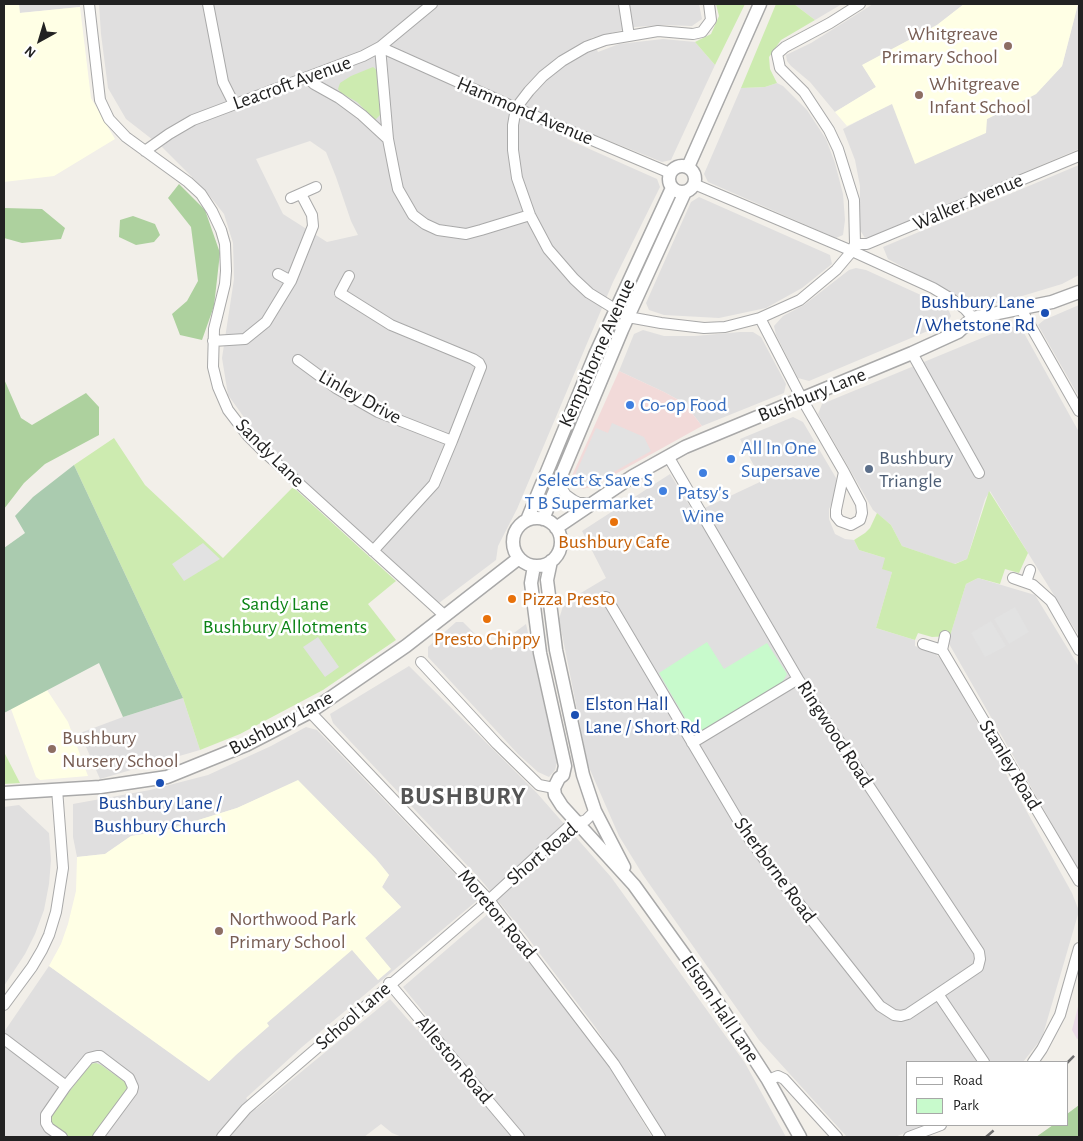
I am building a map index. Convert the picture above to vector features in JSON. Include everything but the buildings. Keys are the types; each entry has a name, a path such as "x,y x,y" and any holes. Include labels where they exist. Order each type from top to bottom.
{"street":[{"name":"Sandy Lane","path":"89,4 100,100 109,119 145,151 188,182 201,194 221,230 225,244 226,271 225,284 212,341 213,367 223,399 236,422 261,449 444,615"},
{"path":"208,4 223,82 234,104"},
{"name":"Leacroft Avenue","path":"145,151 168,134 193,120 348,63 380,47 432,4"},
{"path":"624,4 629,36"},
{"path":"709,4 712,20 702,32 693,34 658,31 605,40 586,47 562,60 543,76 516,108 513,125 513,150 517,178 530,215 548,249 574,280 589,293 628,317 704,328 725,328 760,318 800,300 836,270 853,247 854,200 838,150 827,126 804,92 780,68 777,54 785,46 830,23 860,4"},
{"path":"688,167 760,4"},
{"path":"380,47 388,139 398,189 414,215 424,224 449,232 466,234 530,215"},
{"name":"Hammond Avenue","path":"380,47 516,108 670,173"},
{"path":"307,77 314,84 339,98 362,115 388,139"},
{"name":"Walker Avenue","path":"853,247 867,244 1079,156"},
{"path":"690,188 694,174 688,167 679,166 670,173 669,182 672,188 678,192 690,188 853,247 954,300 973,318"},
{"path":"212,341 245,339 266,322 291,282 313,226 312,216 296,196 316,187"},
{"name":"Kempthorne Avenue","path":"527,520 615,310 672,188"},
{"name":"Kempthorne Avenue","path":"543,519 628,317 690,188"},
{"path":"278,274 291,282"},
{"path":"349,276 340,293 391,325 473,359 479,363 480,371 434,484 373,551"},
{"name":"Bushbury Lane","path":"556,528 633,476 668,456 730,428 912,353 958,332 973,318 1052,302 1079,292"},
{"path":"1021,308 1079,411"},
{"path":"760,318 802,399 844,472 861,504 862,513 860,520 851,525 840,521 836,516 844,472"},
{"path":"912,353 979,473"},
{"name":"Linley Drive","path":"298,360 336,388 378,412 452,441"},
{"name":"Ringwood Road","path":"668,456 798,679 979,952 978,968 938,994"},
{"path":"558,482 566,495 572,500 579,503 591,503"},
{"path":"532,518 543,519 556,528 560,535 560,547 556,556 551,561 534,566 519,558 514,548 513,537 517,529 527,520 532,518"},
{"name":"Bushbury Lane","path":"4,793 100,787 167,777 246,745 310,712 406,646 519,558"},
{"name":"Elston Hall Lane","path":"551,561 547,580 556,650 583,775 595,811 634,885"},
{"path":"534,566 531,583 540,653 563,754 565,766 563,776"},
{"path":"1026,582 1030,570"},
{"path":"1013,578 1033,585 1051,601 1079,650"},
{"name":"Sherborne Road","path":"606,597 748,837 880,1006 894,1015 901,1016 908,1014 938,994"},
{"path":"924,644 942,650 945,636"},
{"name":"Stanley Road","path":"942,650 1079,881"},
{"path":"421,662 497,744 540,785 554,788 556,782 563,776 583,775"},
{"path":"692,743 798,679"},
{"name":"Moreton Road","path":"310,712 489,900 614,1064 660,1137"},
{"name":"Elston Hall Lane","path":"554,788 558,800 634,885 736,1029 768,1080 800,1137"},
{"path":"4,1005 42,950 56,912 63,868 57,789"},
{"name":"Short Road","path":"489,900 575,820 581,822 586,820 595,811"},
{"name":"School Lane","path":"223,1137 246,1109 390,983 489,900"},
{"path":"1034,1061 1060,1015 1068,994 1079,948"},
{"name":"Alleston Road","path":"390,983 519,1137"},
{"path":"938,994 983,1061"},
{"path":"4,1039 66,1086"},
{"path":"62,1137 49,1128 46,1119 48,1111 89,1058 100,1056 131,1081 132,1091 98,1137"},
{"path":"768,1080 778,1076 784,1078 837,1137"},
{"path":"909,1137 938,1126"}],"shaded area":[{"path":"4,4 19,4 20,13 80,7 91,98 115,139 54,176 4,182"},
{"path":"19,4 80,4 80,7 19,13"},
{"path":"99,4 699,4 702,19 692,26 663,25 635,27 591,38 598,52 619,44 663,39 695,42 715,65 671,160 662,162 570,125 567,139 657,179 660,187 613,282 517,509 498,546 496,560 439,603 264,445 228,395 222,358 234,279 233,243 224,214 205,190 162,147 126,119 108,88","holes":["310,141 326,152 358,235 327,242 283,214 256,159"]},
{"path":"794,4 842,4 815,20"},
{"path":"873,4 964,4 937,25 863,65 876,87 835,112 810,82 791,66 787,61 786,55 811,43"},
{"path":"964,4 1078,4 1062,66 1036,94 987,119 986,133 915,164 892,104 847,126 835,112 876,87 862,65 937,25"},
{"path":"1078,4 1079,149 874,236 865,238 860,230 860,186 855,160 843,129 892,103 987,119 1036,94 1062,66"},
{"path":"777,83 783,86 807,110 826,139 835,163 843,194 845,220 843,235 836,238 708,182 704,174 741,88 765,87"},
{"path":"1079,165 1079,275 1062,284 999,303 974,303 951,293 888,259 883,247"},
{"path":"699,197 830,255 832,264 802,288 766,308 719,318 664,315 649,310 646,303 691,202"},
{"path":"856,268 866,270 934,301 949,311 951,316 949,320 942,325 809,381 798,378 776,335 774,326 783,316 804,305 849,270"},
{"path":"1079,305 1079,397 1038,325 1044,320"},
{"path":"1011,326 1024,333 1079,432 1079,636 990,491 985,499 967,559 954,564 902,546 891,525 873,510 818,414 822,404"},
{"path":"643,330 664,336 753,332 761,337 786,384 784,393 702,426 684,403 619,371 634,334"},
{"path":"619,371 684,403 702,426 592,487 582,489 571,478"},
{"path":"793,417 803,422 836,478 837,493 829,509 829,519 835,534 845,539 854,540 859,550 885,558 892,572 876,628 915,640 915,646 936,654 945,664 1072,893 1079,911 1042,1038 1024,1061 906,1061 906,1126 922,1126 895,1137 847,1137 759,1040 643,875 619,836 588,765 559,619 564,603 606,578 582,531 670,474 694,513 762,481 740,439"},
{"path":"612,423 644,437 651,451 589,486 582,486 576,480 575,475 596,428 608,433"},
{"path":"74,465 183,698 123,717 99,663 4,713 4,548 25,533 15,516 33,497"},
{"path":"203,543 220,559 184,581 172,564"},
{"path":"978,578 1035,595 1079,667 1079,871 948,642 966,584"},
{"path":"1015,607 1029,632 1009,644 994,619"},
{"path":"991,621 1006,646 985,657 971,633"},
{"path":"456,622 463,622 491,650 526,624 557,762 555,770 549,777 538,772 518,754 428,657 428,647"},
{"path":"318,637 339,667 325,677 303,647"},
{"path":"409,666 536,792 611,877 745,1063 786,1137 666,1137 596,1028 525,934 481,880 333,723 330,714"},
{"name":"Bushbury Nursery School","path":"47,690 68,722 88,776 40,780 36,777 11,709"},
{"path":"183,698 200,750 100,779 80,733"},
{"path":"306,727 317,730 479,899 302,1047 246,1098 256,1109 390,999 417,1030 429,1019 403,987 489,913 587,1035 611,1069 652,1137 402,1137 392,1133 381,1124 364,1137 4,1137 4,1032 49,966 209,1081 269,1026 266,1023 352,949 378,980 390,969 365,938 401,907 382,887 389,875 376,859 298,781 237,808 163,831 131,836 105,854 77,857 73,837 73,804 150,790 208,775 271,746"},
{"name":"Northwood Park Primary School","path":"298,780 376,859 389,875 382,887 401,907 365,938 391,969 378,980 352,950 267,1023 269,1026 209,1081 49,966 61,944 68,924 76,891 77,857 105,854 131,836 163,831 237,808"},
{"path":"19,805 49,833 51,860 44,910 25,954 4,986 4,807"},
{"path":"1079,1003 1079,1038 1077,1039 1072,1030"}],"green space":[{"path":"716,4 745,4 715,65 695,42 711,34 719,16"},
{"path":"776,4 794,4 815,20 781,40 769,57 770,69 777,83 765,87 741,88"},
{"path":"373,67 378,71 380,115 375,120 357,102 341,93 338,89 340,83 351,76"},
{"path":"179,184 205,210 220,253 214,306 202,340 180,335 172,314 187,301 198,281 191,227 168,198"},
{"path":"4,208 42,209 65,228 61,239 22,243 4,238"},
{"path":"133,216 155,224 160,235 154,242 136,245 119,237 120,220"},
{"path":"4,379 21,418 32,425 86,393 99,407 99,435 45,464 24,483 4,509"},
{"name":"Sandy Lane Bushbury Allotments","path":"114,438 145,485 223,558 293,487 396,581 368,604 396,640 323,690 240,734 200,750 183,698 74,465"},
{"path":"989,491 1028,553 1019,573 1005,569 1000,584 978,578 966,584 950,636 932,637 918,633 915,640 876,628 892,572 882,569 885,558 859,550 854,540 870,528 877,513 891,525 902,546 955,564 967,559"},
{"path":"707,642 724,669 767,643 787,674 782,683 699,732 693,732 659,673"},
{"path":"4,752 20,783 4,784"},
{"path":"96,1063 126,1083 127,1093 93,1137 65,1137 51,1126 51,1115 91,1064"},
{"path":"1079,1105 1079,1137 1036,1137 1052,1126 1068,1126 1068,1113"}],"railway":[{"path":"1068,1062 1079,1051"},
{"path":"986,1137 999,1126"}],"place":[{"name":"Whitgreave Primary School","path":"1008,46"},
{"name":"Whitgreave Infant School","path":"919,95"},
{"name":"Bushbury Lane / Whetstone Rd","path":"1045,313"},
{"name":"Co-op Food","path":"630,405"},
{"name":"All In One Supersave","path":"731,459"},
{"name":"Bushbury Triangle","path":"869,469"},
{"name":"Patsy's Wine","path":"703,473"},
{"name":"Select & Save S T B Supermarket","path":"663,491"},
{"name":"Bushbury Cafe","path":"614,522"},
{"name":"Pizza Presto","path":"512,599"},
{"name":"Presto Chippy","path":"487,619"},
{"name":"Elston Hall Lane / Short Rd","path":"575,715"},
{"name":"Bushbury Nursery School","path":"52,749"},
{"name":"Bushbury Lane / Bushbury Church","path":"160,783"},
{"name":"Northwood Park Primary School","path":"219,931"}],"district":[{"name":"BUSHBURY","path":"463,796"}]}
